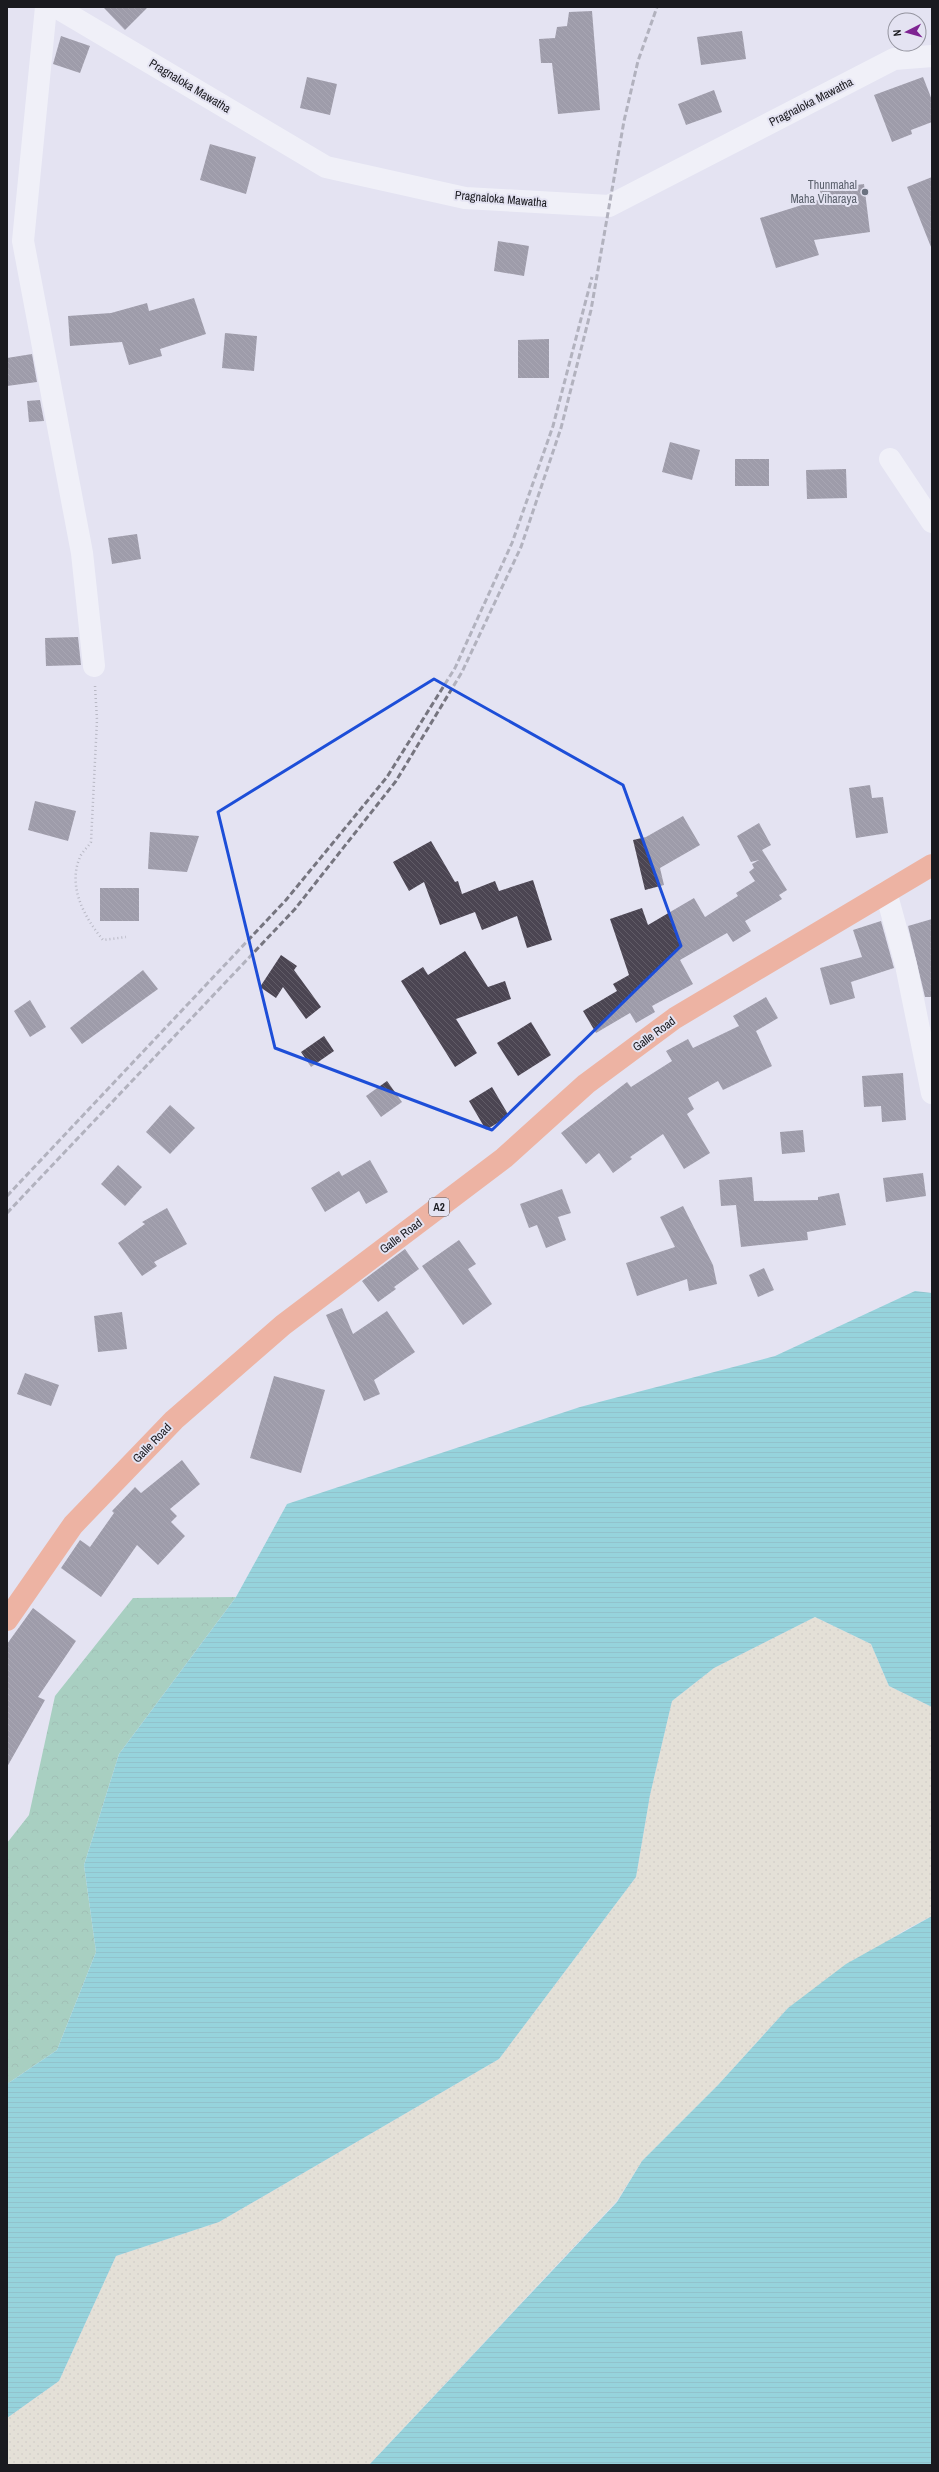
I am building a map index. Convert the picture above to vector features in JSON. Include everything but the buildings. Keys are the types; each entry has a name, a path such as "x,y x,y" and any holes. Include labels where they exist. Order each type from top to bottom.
{"highway":[{"name":"Galle Road","path":"7,1620 73,1525 174,1420 283,1325 504,1158 586,1084 675,1018 932,865"}],"street":[{"path":"46,7 23,241 82,553 94,666"},
{"name":"Pragnaloka Mawatha","path":"56,7 326,167 465,198 609,206 894,59 932,56"},
{"path":"890,459 932,522"},
{"path":"886,892 906,965 932,1093"}],"path":[{"path":"94,666 97,720 91,842 80,857 75,886 87,921 103,940 126,937"}],"highlighted area":[{"path":"434,679 623,785 681,946 492,1130 275,1048 218,812"}],"green space":[{"path":"236,1597 119,1754 84,1865 96,1952 57,2050 7,2084 7,1843 29,1815 55,1696 133,1598"}],"sand":[{"path":"815,1617 871,1644 889,1686 932,1707 932,1916 905,1930 788,2008 718,2085 642,2161 617,2201 369,2465 7,2465 7,2418 59,2381 116,2256 219,2222 499,2059 636,1877 650,1795 672,1701 714,1668"}],"water":[{"path":"915,1291 932,1293 932,1707 889,1686 871,1644 815,1617 714,1668 672,1701 650,1795 636,1877 499,2059 219,2222 116,2256 59,2381 7,2418 7,2084 57,2050 96,1952 84,1865 119,1754 236,1597 287,1504 580,1407 775,1356"},
{"path":"932,1916 932,2465 369,2465 617,2202 642,2161 718,2085 788,2008 846,1964"}],"railway":[{"path":"7,1213 295,909 396,781 462,672 521,547 561,428 591,310 624,121 638,61 657,7"},
{"path":"7,1196 286,900 387,777 455,668 512,543 553,426 592,277"}],"place":[{"name":"Thunmahal Maha Viharaya","path":"865,192"}]}
